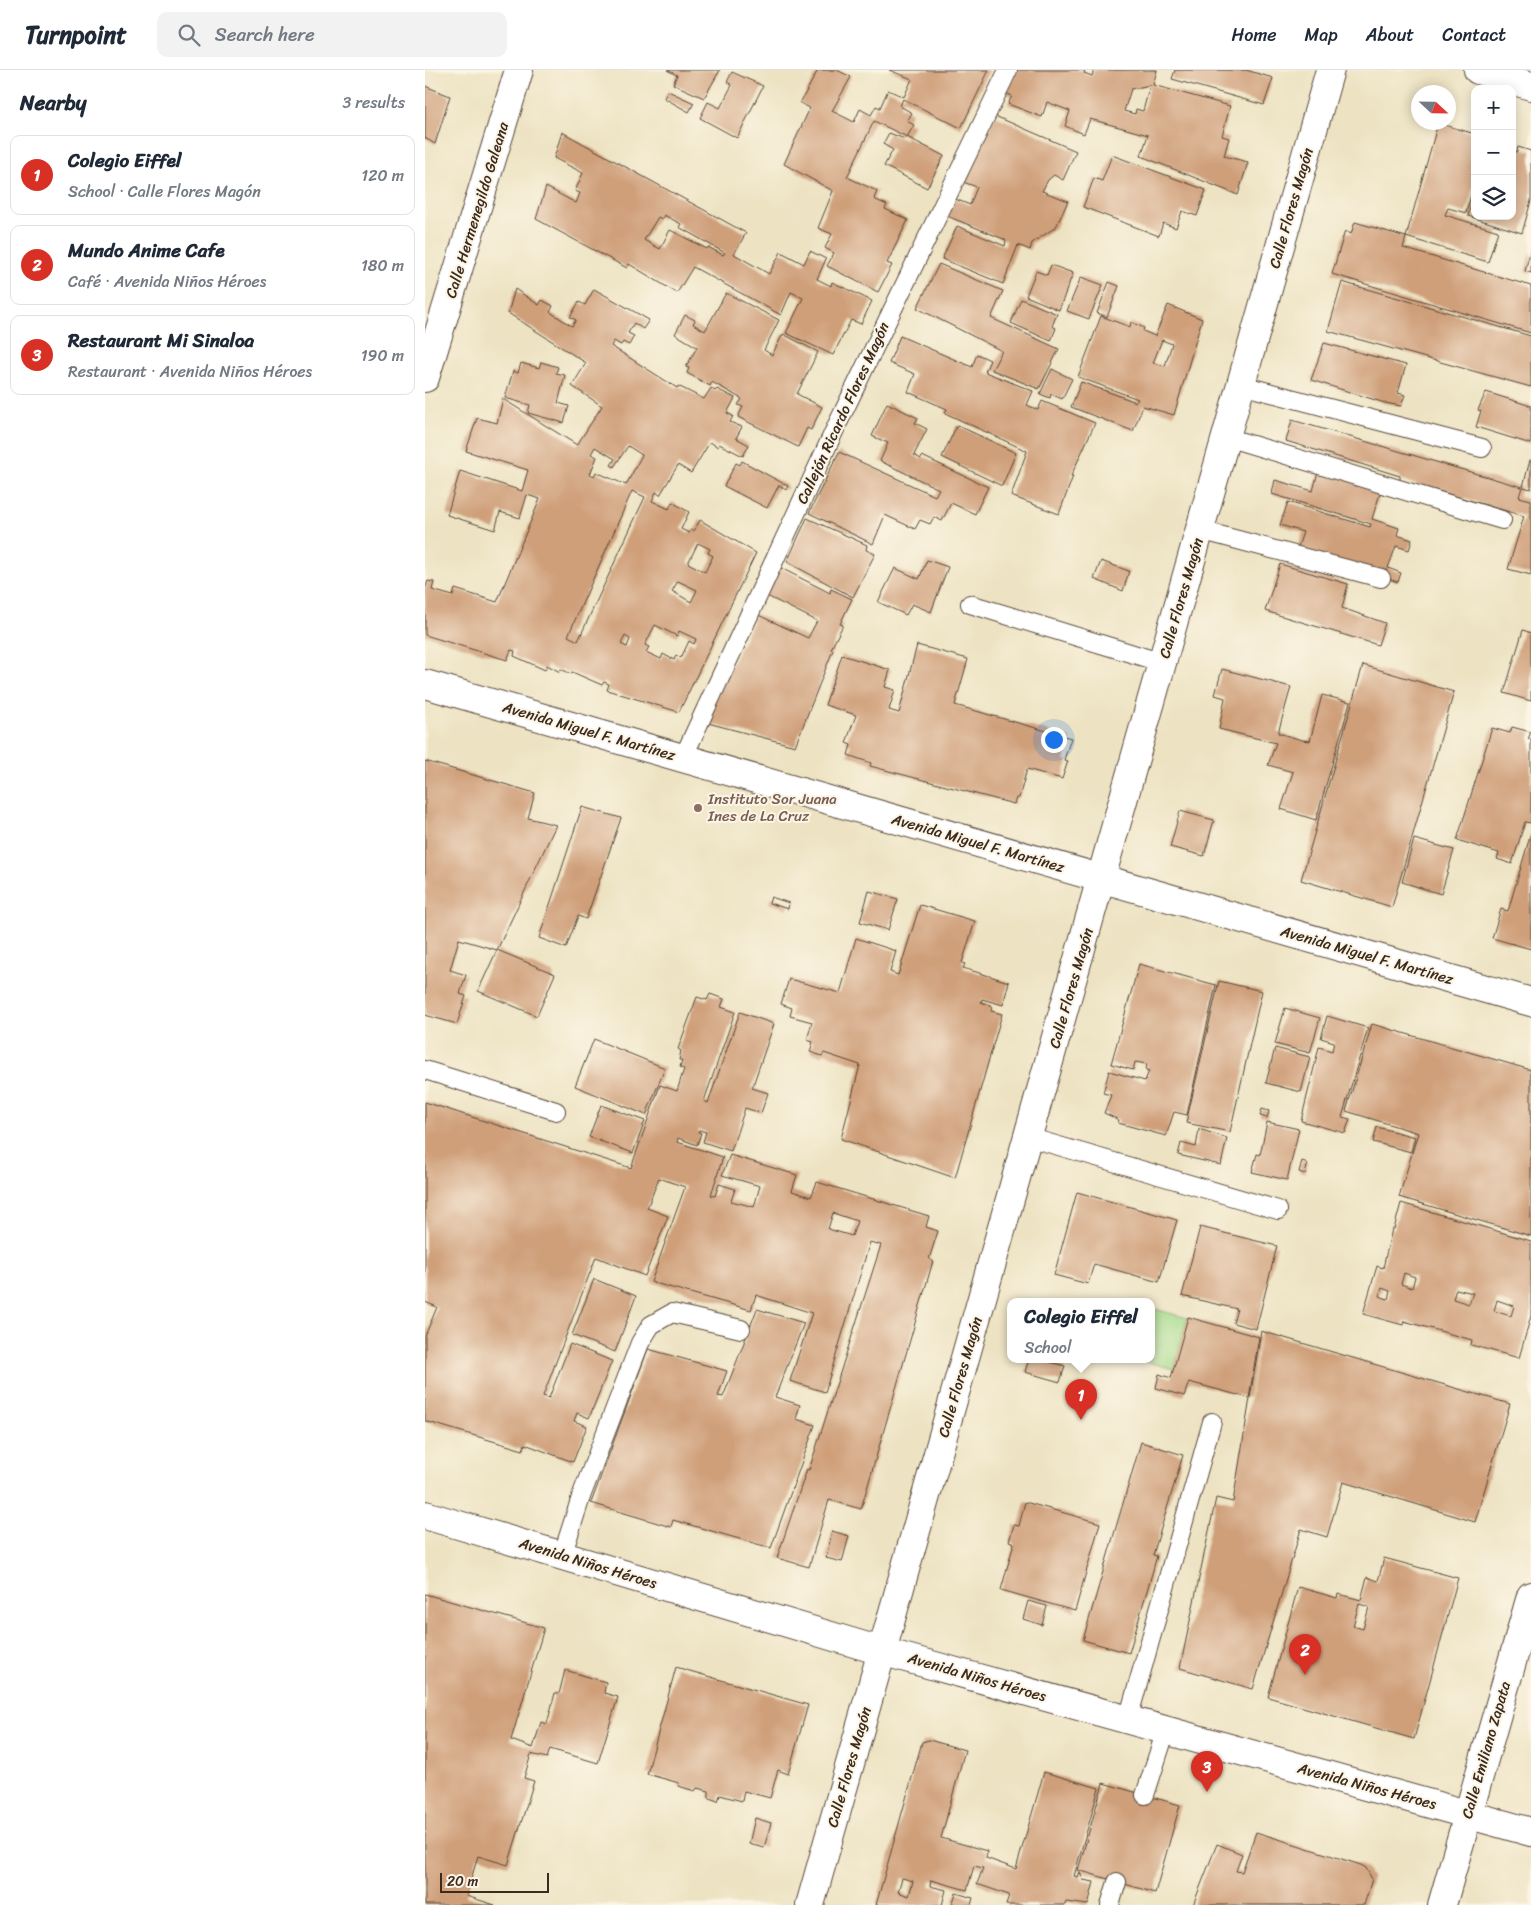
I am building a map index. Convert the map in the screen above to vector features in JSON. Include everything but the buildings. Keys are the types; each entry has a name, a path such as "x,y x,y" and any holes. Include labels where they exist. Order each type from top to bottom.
{"street":[{"name":"Calle Hermenegildo Galeana","path":"425,378 519,70"},
{"name":"Calle Flores Magón","path":"811,1905 881,1651 1201,530 1330,70"},
{"path":"1478,70 1531,86"},
{"name":"Avenida Miguel F. Martínez","path":"425,684 1531,1002"},
{"name":"Avenida Niños Héroes","path":"425,1515 881,1651 1531,1832"},
{"name":"Calle Emiliano Zapata","path":"1442,1905 1531,1596"}],"lane":[{"name":"Callejón Ricardo Flores Magón","path":"683,758 833,434 1008,70"},
{"path":"1241,384 1482,448"},
{"path":"1226,436 1502,520"},
{"path":"1201,530 1381,578"},
{"path":"970,604 1163,663"},
{"path":"425,1070 556,1111"},
{"path":"1028,1137 1278,1210"},
{"path":"562,1556 582,1494 640,1343 651,1325 671,1313 741,1329"},
{"path":"1128,1719 1212,1422"},
{"path":"1145,1795 1166,1730"},
{"path":"1109,1905 1117,1882"}],"green space":[{"path":"1155,1309 1187,1318 1174,1369 1152,1363 1155,1363"}],"place":[{"name":"Instituto Sor Juana Ines de La Cruz","path":"698,808"},
{"name":"Colegio Eiffel","path":"1081,1420"},
{"name":"Mundo Anime Cafe","path":"1305,1675"},
{"name":"Restaurant Mi Sinaloa","path":"1207,1792"}]}
